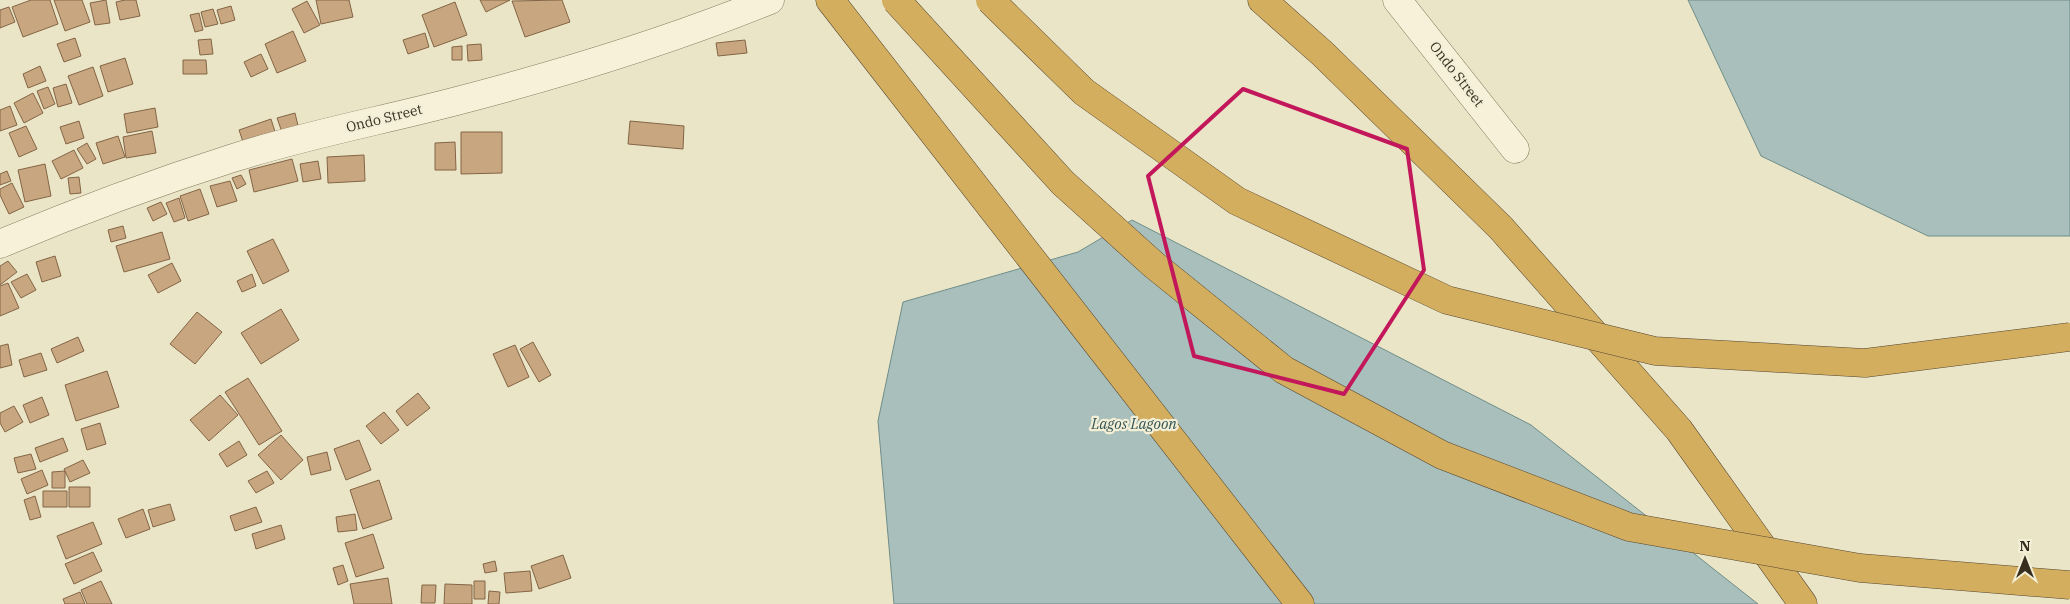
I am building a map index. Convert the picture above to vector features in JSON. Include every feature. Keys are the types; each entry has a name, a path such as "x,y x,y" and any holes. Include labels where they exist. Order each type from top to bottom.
{"highway":[{"path":"830,0 1102,353 1300,604"},
{"path":"896,0 1062,183 1154,266 1284,370 1442,455 1630,527 1860,568 2070,586"},
{"path":"990,0 1084,92 1237,201 1447,300 1664,352 1865,363 2070,337"},
{"path":"1262,0 1323,54 1500,228 1680,430 1803,604"}],"street":[{"name":"Ondo Street","path":"0,244 50,222 233,158 379,119 452,102 588,64 662,42 770,0"},
{"name":"Ondo Street","path":"1397,0 1515,149"}],"highlighted area":[{"path":"1243,89 1407,149 1424,270 1344,394 1194,356 1148,176"}],"water":[{"path":"1688,0 2070,0 2070,236 1928,236 1761,156"},
{"name":"Lagos Lagoon","path":"1132,220 1531,425 1758,604 894,604 878,421 903,302 1078,252"}],"building":[{"path":"31,0 50,0 58,24 23,37 12,7"},
{"path":"54,0 82,0 90,22 65,31"},
{"path":"106,0 110,23 95,25 90,3"},
{"path":"136,0 140,16 120,20 116,2"},
{"path":"316,0 349,0 353,17 321,24"},
{"path":"480,0 510,0 486,12"},
{"path":"562,0 570,22 525,37 512,1"},
{"path":"307,1 320,25 304,33 292,9"},
{"path":"455,2 467,35 434,47 422,15"},
{"path":"231,6 235,20 221,24 217,10"},
{"path":"9,7 15,22 0,28 0,10"},
{"path":"213,9 218,24 205,27 201,12"},
{"path":"199,13 203,30 195,32 190,15"},
{"path":"293,31 306,61 277,73 265,44"},
{"path":"425,33 429,47 408,54 403,40"},
{"path":"75,38 81,56 64,62 57,44"},
{"path":"211,39 213,54 200,55 198,40"},
{"path":"745,40 747,53 718,56 716,43"},
{"path":"481,44 482,60 468,61 467,45"},
{"path":"462,46 462,60 452,60 452,47"},
{"path":"261,54 268,69 251,77 244,62"},
{"path":"125,58 133,84 108,92 100,66"},
{"path":"183,60 206,60 207,74 183,74"},
{"path":"40,66 46,81 28,88 23,74"},
{"path":"93,67 103,96 79,105 68,76"},
{"path":"66,84 72,103 58,107 53,88"},
{"path":"48,87 55,104 44,109 37,91"},
{"path":"33,93 43,113 24,123 14,103"},
{"path":"10,106 17,125 0,131 0,110"},
{"path":"155,108 158,127 127,133 124,114"},
{"path":"295,113 299,130 283,135 277,118"},
{"path":"271,119 277,138 245,148 239,130"},
{"path":"79,121 84,138 66,144 60,127"},
{"path":"630,121 684,126 683,149 628,144"},
{"path":"26,126 37,149 19,157 9,133"},
{"path":"152,131 156,153 126,158 123,137"},
{"path":"461,132 502,132 502,173 461,174"},
{"path":"118,136 125,157 103,164 96,143"},
{"path":"455,142 456,170 435,170 435,143"},
{"path":"87,143 96,159 87,164 77,149"},
{"path":"74,150 83,168 61,179 52,161"},
{"path":"364,155 365,181 328,183 327,157"},
{"path":"292,159 298,181 254,192 249,170"},
{"path":"318,161 321,179 303,182 300,164"},
{"path":"45,164 51,196 25,202 18,170"},
{"path":"7,171 11,181 0,185 0,174"},
{"path":"241,175 246,184 237,189 232,178"},
{"path":"79,177 81,193 70,194 68,178"},
{"path":"230,181 237,201 217,207 210,186"},
{"path":"12,183 24,207 9,214 0,195 0,189"},
{"path":"200,189 209,214 188,221 180,196"},
{"path":"179,198 185,218 174,222 166,203"},
{"path":"161,202 167,214 153,221 147,208"},
{"path":"123,226 126,238 111,242 108,230"},
{"path":"162,232 170,259 124,272 116,246"},
{"path":"273,239 289,271 263,284 247,251"},
{"path":"55,256 61,276 42,282 36,262"},
{"path":"8,261 17,272 0,285 0,266"},
{"path":"172,263 181,281 158,293 148,275"},
{"path":"27,274 36,290 21,298 11,282"},
{"path":"252,274 256,286 242,292 237,281"},
{"path":"8,283 19,308 0,316 0,286"},
{"path":"281,309 299,340 261,364 241,333"},
{"path":"197,312 222,332 195,364 170,344"},
{"path":"78,337 84,351 57,363 51,349"},
{"path":"533,342 551,375 539,382 520,349"},
{"path":"8,344 12,365 0,368 0,346"},
{"path":"515,345 529,377 508,387 493,354"},
{"path":"41,353 47,370 24,377 19,360"},
{"path":"107,371 119,407 76,421 65,385"},
{"path":"248,378 282,431 259,445 225,392"},
{"path":"418,393 430,408 407,426 396,411"},
{"path":"220,395 238,415 209,441 190,420"},
{"path":"42,397 49,415 30,423 23,405"},
{"path":"14,406 23,422 5,432 0,423 0,413"},
{"path":"384,412 399,430 381,444 366,426"},
{"path":"100,423 106,444 87,450 81,429"},
{"path":"281,435 303,460 281,480 258,455"},
{"path":"63,438 68,451 40,462 35,448"},
{"path":"359,440 371,470 346,480 334,449"},
{"path":"239,441 247,455 227,467 219,454"},
{"path":"327,452 331,470 311,475 307,457"},
{"path":"31,454 36,469 18,473 14,458"},
{"path":"83,460 90,473 70,482 64,469"},
{"path":"42,470 48,485 27,494 21,479"},
{"path":"65,471 65,488 52,488 52,472"},
{"path":"267,471 274,483 256,493 248,481"},
{"path":"379,480 392,519 363,529 350,490"},
{"path":"69,487 90,487 90,507 69,507"},
{"path":"43,491 67,491 67,507 43,507"},
{"path":"35,496 41,517 30,520 24,500"},
{"path":"170,504 175,520 153,527 148,510"},
{"path":"256,507 262,522 235,531 230,516"},
{"path":"143,509 150,529 126,538 118,519"},
{"path":"355,514 357,530 338,532 336,517"},
{"path":"93,522 102,544 66,559 57,536"},
{"path":"281,525 285,539 256,549 252,534"},
{"path":"373,534 384,568 356,577 345,543"},
{"path":"93,552 102,571 74,584 65,564"},
{"path":"563,555 571,578 539,589 531,566"},
{"path":"495,561 497,571 485,573 483,564"},
{"path":"343,565 348,581 338,585 333,568"},
{"path":"530,571 532,591 506,593 504,573"},
{"path":"388,578 392,604 354,604 350,584"},
{"path":"101,581 112,604 87,604 81,590"},
{"path":"474,581 485,581 485,599 474,599"},
{"path":"445,584 472,585 472,604 444,604"},
{"path":"422,585 436,585 435,603 421,603"},
{"path":"489,591 500,592 499,604 488,604"},
{"path":"80,592 85,604 65,604 63,599"}]}
